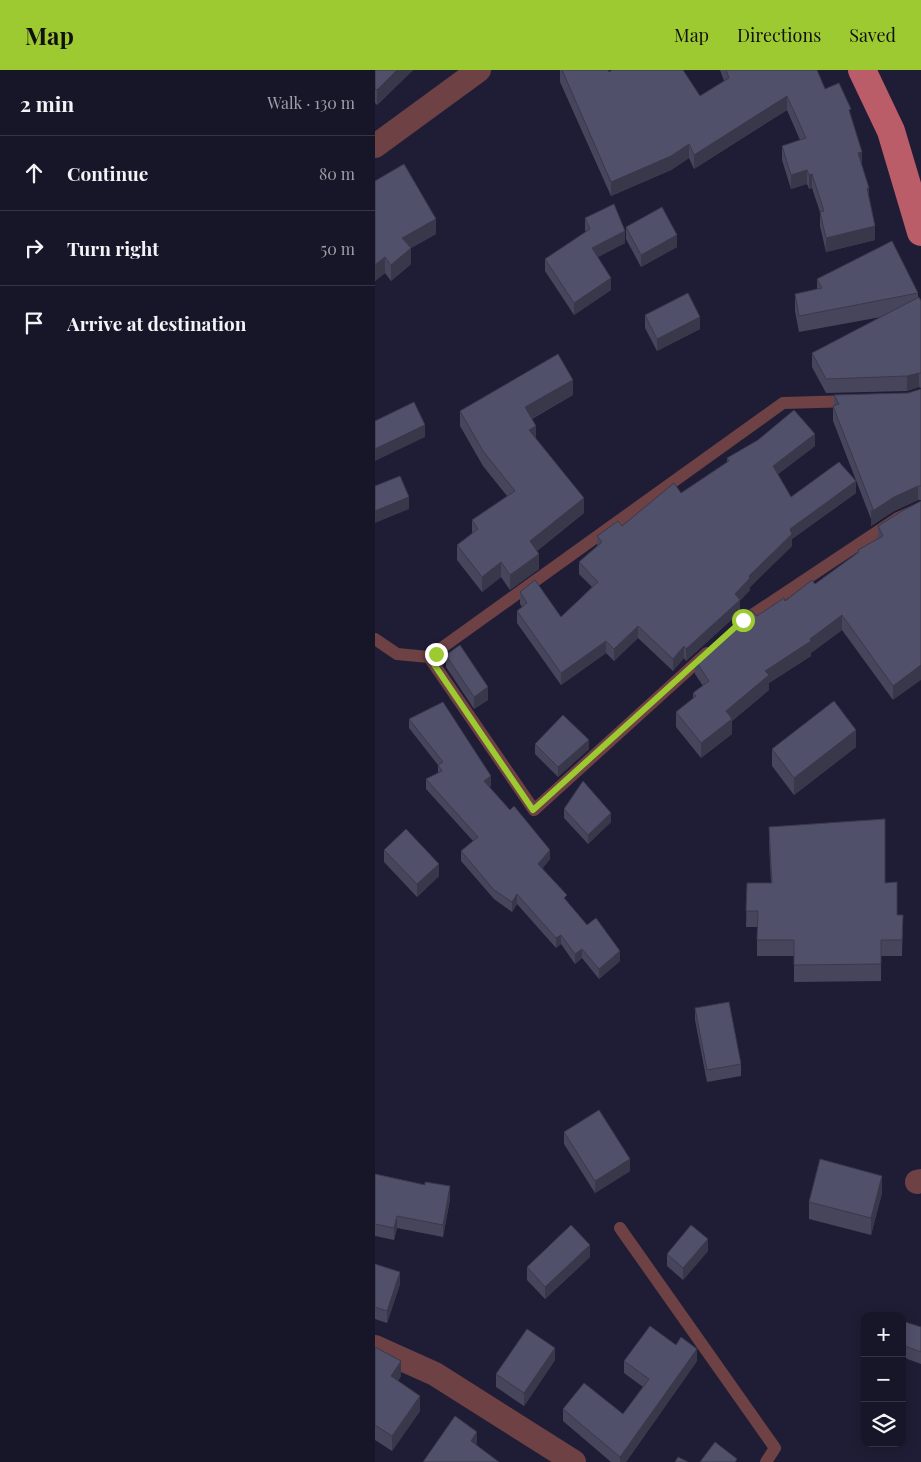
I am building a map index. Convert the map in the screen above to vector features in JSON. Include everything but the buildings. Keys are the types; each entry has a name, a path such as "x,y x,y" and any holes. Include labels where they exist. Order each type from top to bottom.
{"main road":[{"path":"862,70 891,131 921,232"}],"street":[{"path":"375,146 479,70"},
{"path":"375,1347 435,1374 573,1462"}],"lane":[{"path":"375,638 397,654 429,657 783,403 862,400"},
{"path":"729,633 743,620 898,518 921,508"},
{"path":"429,657 533,810 714,646"},
{"path":"620,1228 775,1448 766,1462"}],"route":[{"path":"436,654 429,657 533,810 743,620"}]}
